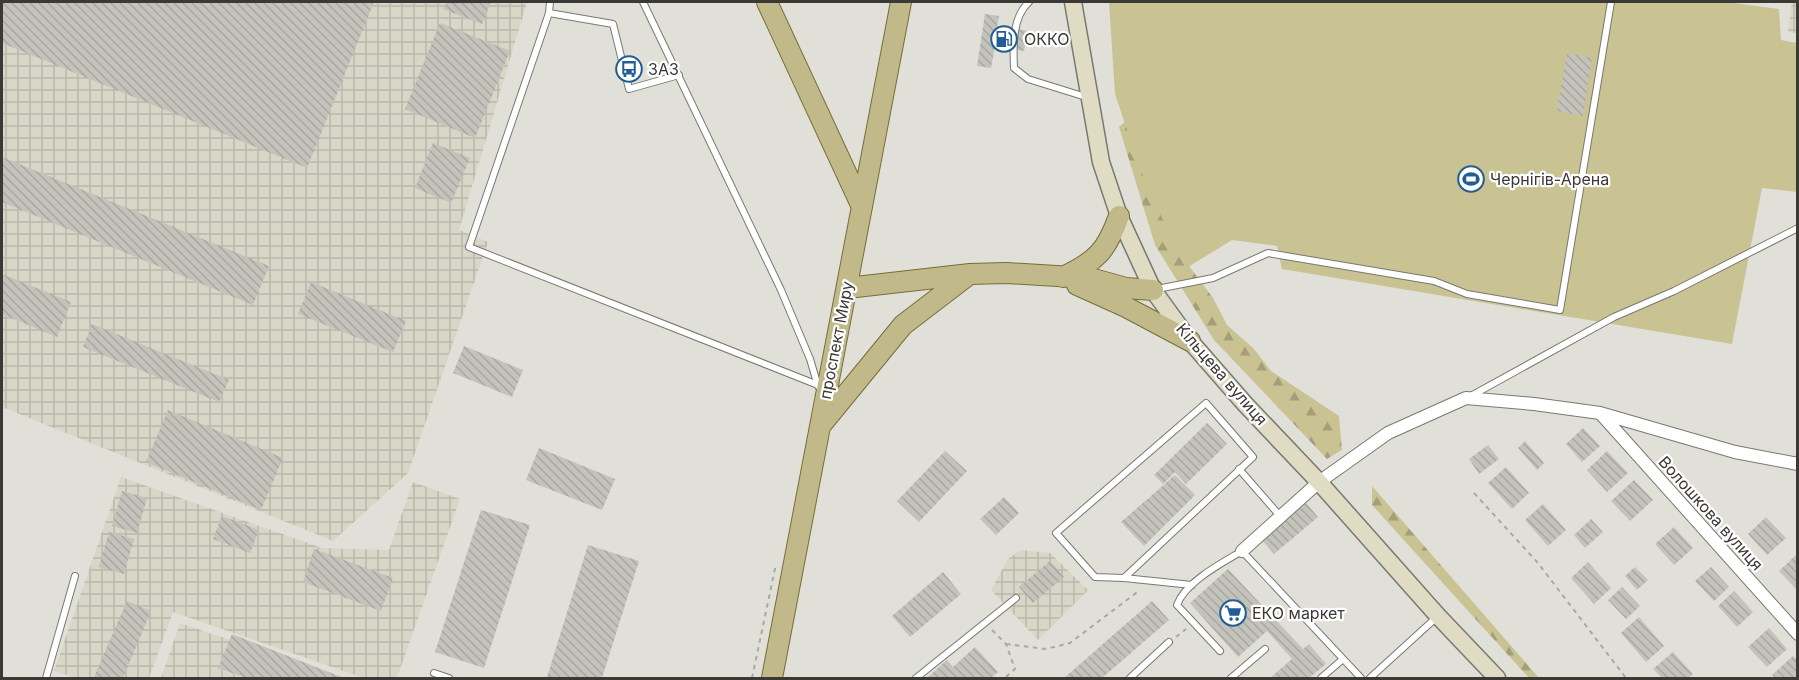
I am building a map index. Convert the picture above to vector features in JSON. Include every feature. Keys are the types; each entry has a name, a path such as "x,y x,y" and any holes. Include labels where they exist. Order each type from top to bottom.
{"main road":[{"path":"767,2 862,207"},
{"name":"проспект Миру","path":"772,678 901,2"},
{"name":"Кільцева вулиця","path":"1073,2 1101,162 1119,216 1153,290 1190,341 1245,405 1319,482 1438,616 1497,678"},
{"path":"1061,278 1081,268 1098,255 1111,240 1119,216"},
{"path":"846,288 970,274 1006,273 1090,278 1126,288 1153,290"},
{"path":"820,427 903,325 970,274"},
{"path":"1061,278 1126,307 1190,341"}],"street":[{"path":"1242,551 1319,482 1388,433 1466,398 1600,413 1735,452 1797,464"},
{"name":"Волошкова вулиця","path":"1600,413 1797,634"}],"lane":[{"path":"550,2 549,13 469,247 818,385"},
{"path":"643,2 781,290 810,359 818,385 820,427"},
{"path":"1029,2 1025,6 1016,29 1013,49 1014,69 1028,80 1089,97"},
{"path":"1153,290 1214,278 1268,253 1434,281 1467,294 1560,310 1611,2"},
{"path":"549,13 613,24 629,89 679,75"},
{"path":"1466,398 1614,317 1674,291 1797,228"},
{"path":"1124,578 1253,457 1206,403 1056,533 1095,578 1124,578 1192,585"},
{"path":"1239,469 1281,517"},
{"path":"1220,651 1177,605 1180,595 1192,585 1242,551 1361,678"},
{"path":"46,678 75,576"},
{"path":"916,678 1016,598"},
{"path":"1370,678 1438,616"},
{"path":"1130,678 1169,642"},
{"path":"1231,678 1265,649"},
{"path":"1321,678 1343,659"},
{"path":"434,673 449,678"}],"path":[{"path":"1474,494 1538,563 1626,678"},
{"path":"1006,644 1046,649 1070,643 1142,588"},
{"path":"1169,642 1193,622"},
{"path":"986,623 1006,644 1015,669 1005,678"}],"shaded area":[{"path":"2,2 527,2 459,230 488,242 408,473 333,541 2,407"},
{"path":"1792,2 1797,2 1797,33 1788,32"},
{"path":"121,477 322,548 389,550 413,482 460,499 397,678 364,678 173,612 149,678 76,678 54,671"},
{"path":"1021,550 1050,553 1088,590 1038,640 991,590 1008,559"},
{"path":"180,623 343,678 161,678"}],"green space":[{"name":"Чернігів-Арена","path":"1109,2 1726,2 1779,9 1781,40 1797,43 1797,192 1762,188 1732,344 1282,269 1277,246 1232,240 1188,267 1166,227 1141,171 1115,94"},
{"path":"1128,119 1186,262 1213,298 1227,325 1254,349 1271,371 1339,416 1342,450 1327,459 1214,340 1155,245 1119,127"},
{"path":"1372,486 1539,678 1529,678 1372,505"}],"building":[{"path":"2,2 374,2 307,168 2,43"},
{"path":"447,2 491,2 482,24 443,9"},
{"name":"ОККО","path":"985,14 999,16 997,26 1028,31 1024,51 995,46 991,68 977,66"},
{"path":"440,23 510,51 475,138 405,109"},
{"path":"1567,53 1592,58 1583,116 1557,111"},
{"path":"433,143 470,158 451,203 415,188"},
{"path":"2,157 269,266 253,305 2,202"},
{"path":"2,274 71,302 57,337 2,314"},
{"path":"311,282 406,321 393,352 298,314"},
{"path":"92,324 229,380 219,402 83,347"},
{"path":"464,346 523,370 512,397 453,373"},
{"path":"168,410 283,458 261,510 146,462"},
{"path":"1207,423 1227,444 1186,484 1175,472 1163,484 1154,475"},
{"path":"1583,428 1600,446 1582,462 1566,444"},
{"path":"1525,441 1544,463 1537,470 1518,448"},
{"path":"1488,445 1499,459 1479,474 1469,459"},
{"path":"539,448 615,479 602,510 526,480"},
{"path":"945,451 967,471 919,522 897,501"},
{"path":"1607,451 1628,473 1607,492 1587,470"},
{"path":"1506,467 1529,493 1512,509 1488,483"},
{"path":"1175,475 1195,495 1144,546 1121,522"},
{"path":"1634,480 1653,500 1630,521 1611,501"},
{"path":"122,491 147,498 137,533 112,526"},
{"path":"1004,497 1019,513 996,535 980,519"},
{"path":"1306,503 1318,517 1274,554 1262,540"},
{"path":"1543,504 1566,530 1548,546 1525,520"},
{"path":"481,510 530,525 484,668 435,652"},
{"path":"222,516 259,530 250,553 213,539"},
{"path":"1766,517 1786,538 1767,555 1748,534"},
{"path":"1591,519 1603,532 1585,548 1574,535"},
{"path":"1674,527 1693,548 1674,565 1655,544"},
{"path":"109,532 134,539 124,574 99,567"},
{"path":"588,545 639,561 602,678 550,678 547,677"},
{"path":"314,549 393,578 381,611 303,582"},
{"path":"1798,553 1798,591 1779,571"},
{"path":"1050,561 1064,577 1033,603 1019,587"},
{"path":"1588,562 1611,588 1594,604 1571,578"},
{"path":"1635,567 1648,580 1637,590 1625,576"},
{"path":"1711,567 1729,587 1714,601 1695,581"},
{"name":"ЕКО маркет","path":"1228,569 1303,649 1309,644 1326,664 1309,678 1270,678 1292,659 1267,631 1238,657 1190,603"},
{"path":"943,572 961,594 910,637 892,616"},
{"path":"1622,587 1640,606 1626,619 1608,600"},
{"path":"1734,591 1753,612 1737,627 1718,606"},
{"path":"127,601 151,611 123,678 94,677"},
{"path":"1152,601 1169,620 1102,678 1064,678"},
{"path":"1639,617 1664,646 1646,662 1621,633"},
{"path":"1769,628 1787,649 1767,667 1748,647"},
{"path":"232,634 344,678 246,678 218,668"},
{"path":"975,647 998,672 991,678 927,678 947,660 953,667"},
{"path":"1673,652 1693,674 1688,678 1662,678 1653,669"},
{"path":"1793,656 1798,661 1798,678 1776,678 1772,675"}],"place":[{"name":"ОККО","path":"1004,39"},
{"name":"ЗАЗ","path":"629,69"},
{"name":"Чернігів-Арена","path":"1471,179"},
{"name":"ЕКО маркет","path":"1233,613"}]}
